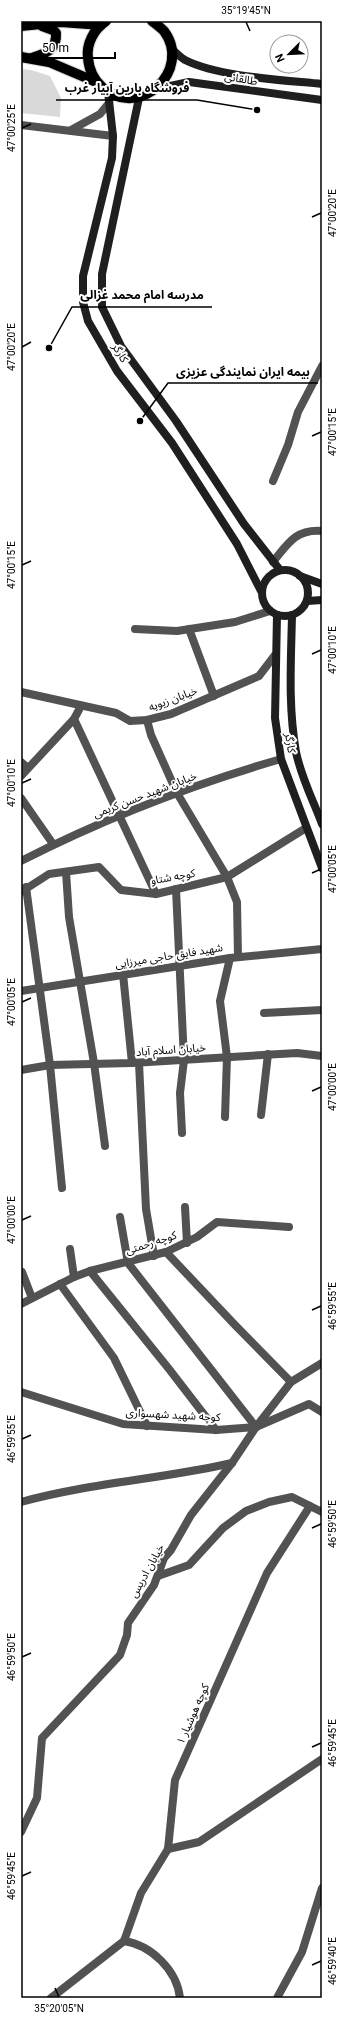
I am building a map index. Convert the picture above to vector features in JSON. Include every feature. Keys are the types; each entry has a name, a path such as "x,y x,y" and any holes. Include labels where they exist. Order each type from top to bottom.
{"main road":[{"path":"25,58 49,62 96,82 108,92 123,98 139,98 156,89 166,77 171,63 171,48 164,32 152,21"},
{"path":"21,26 61,22 104,22"},
{"path":"96,82 89,68 87,52 91,37 104,22"},
{"path":"25,58 46,53 54,48 57,40 54,30 36,24"},
{"name":"طالقانی","path":"171,48 184,59 214,70 254,77 322,84"},
{"name":"طالقانی","path":"156,89 189,82 322,100"},
{"name":"کارگر","path":"108,92 113,136 112,158 83,276 83,302 88,321 117,371 172,443 237,544 261,591"},
{"name":"کارگر","path":"139,98 102,274 102,307 121,346 176,421 244,524 280,570"},
{"path":"300,576 306,584 307,601 301,609 292,615 273,613 263,602 261,591 269,576 280,570 290,570 300,576 322,584"},
{"path":"307,601 322,600"},
{"name":"کارگر","path":"273,613 275,718 281,759 322,868"},
{"name":"کارگر","path":"292,615 290,704 297,753 305,780 322,824"}],"street":[{"path":"71,130 100,114 109,103"},
{"path":"21,125 113,136"},
{"path":"273,482 288,445 298,412 322,366"},
{"path":"273,562 301,532 322,530"},
{"path":"135,629 177,631 235,622 273,613"},
{"path":"189,629 214,696"},
{"name":"خیابان زیویه","path":"21,692 116,713 130,721 147,720 171,714 259,676 275,656"},
{"path":"21,776 74,719 81,706"},
{"path":"74,719 120,814 156,894"},
{"path":"147,720 151,735 177,793 227,877 237,902 234,958 220,1001 227,1057 225,1117"},
{"name":"خیابان شهید حسن کریمی","path":"21,861 53,844 120,814 240,771 281,759"},
{"path":"21,762 28,768"},
{"path":"21,798 53,844"},
{"name":"کوچه شتاو","path":"23,890 49,874 99,868 121,890 156,894 227,877 306,828"},
{"path":"66,872 69,917 94,1063 105,1146"},
{"path":"176,889 181,966 184,1060 180,1093 182,1133"},
{"path":"23,890 50,1066 62,1188"},
{"name":"شهید فایق حاجی میرزایی","path":"21,991 122,974 234,958 322,949"},
{"path":"122,974 136,1063 146,1209 154,1256"},
{"path":"264,1014 322,1010"},
{"name":"خیابان اسلام آباد","path":"21,1070 50,1066 94,1063 136,1063 268,1054 297,1053 322,1056"},
{"path":"261,1115 268,1054"},
{"path":"185,1207 187,1243"},
{"path":"120,1217 128,1263 256,1427 309,1404 322,1412"},
{"name":"کوچه رحمتی","path":"21,1304 74,1277 90,1271 128,1263 166,1252 187,1243 217,1222 289,1227"},
{"path":"70,1249 74,1277"},
{"path":"166,1252 234,1325 292,1382"},
{"path":"90,1271 216,1430"},
{"path":"22,1272 32,1298"},
{"path":"60,1284 114,1358 147,1426"},
{"name":"خیابان ادریس","path":"21,1832 37,1798 42,1738 120,1655 127,1634 128,1623 154,1585 164,1558 171,1550 191,1515 232,1463 256,1427 292,1382 322,1362"},
{"name":"کوچه شهید شهسواری","path":"21,1392 123,1424 216,1430 256,1427"},
{"path":"21,1502 103,1484 195,1471 232,1463"},
{"path":"158,1576 189,1565 223,1528 246,1511 269,1502 292,1497 322,1512"},
{"name":"کوچه هوشیار ۱","path":"124,1941 140,1893 168,1849 175,1780 267,1573 310,1506"},
{"path":"168,1849 199,1842 322,1759"},
{"path":"278,1998 302,1952 322,1888"},
{"path":"51,1998 124,1941 138,1943 168,1968 179,1988 180,1998"}],"shaded area":[{"path":"21,69 31,70 50,76 61,98 60,117 21,113"}],"place":[{"name":"فروشگاه بارین آبیار غرب","path":"257,110"},
{"name":"مدرسه امام محمد غزالی","path":"49,348"},
{"name":"بیمه ایران نمایندگی عزیزی","path":"140,421"}]}
